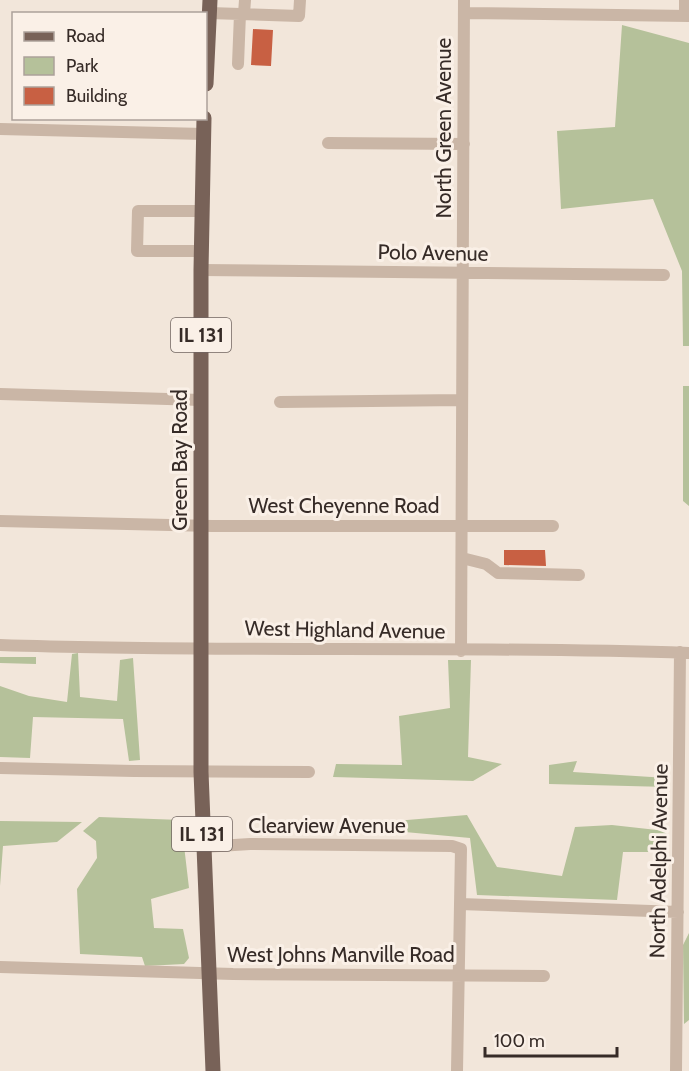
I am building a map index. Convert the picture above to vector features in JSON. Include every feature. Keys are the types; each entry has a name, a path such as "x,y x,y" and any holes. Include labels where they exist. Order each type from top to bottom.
{"main road":[{"path":"207,58 209,6"},
{"name":"IL 131","path":"201,270 204,120"},
{"name":"Green Bay Road","path":"200,650 201,270"},
{"name":"IL 131","path":"200,650 203,847 213,1071"}],"street":[{"path":"238,64 245,0"},
{"path":"209,6 242,14 299,16 300,0"},
{"name":"North Green Avenue","path":"462,651 464,0"},
{"path":"464,13 687,16 685,0"},
{"path":"0,129 204,134"},
{"path":"328,143 464,144"},
{"path":"201,251 137,251 138,211 202,211"},
{"name":"Polo Avenue","path":"201,270 664,275"},
{"path":"0,394 201,400"},
{"path":"280,402 462,400"},
{"name":"West Cheyenne Road","path":"0,520 135,525 553,526"},
{"path":"462,558 486,564 498,573 579,575"},
{"name":"West Highland Avenue","path":"0,645 200,650 255,647 684,652"},
{"name":"North Adelphi Avenue","path":"676,1071 678,912 684,848 684,652"},
{"path":"0,768 309,772"},
{"name":"Clearview Avenue","path":"203,847 250,844 452,846 461,849 460,904"},
{"path":"457,1071 460,904 678,912"},
{"name":"West Johns Manville Road","path":"0,967 208,974 544,976"}],"green space":[{"path":"622,25 689,43 689,346 683,346 682,271 653,199 561,209 557,131 615,127"},
{"path":"683,386 689,386 689,506 683,501"},
{"path":"78,653 80,697 117,701 120,660 133,658 140,760 129,761 123,719 33,717 30,758 0,757 0,686 29,696 67,702 72,654"},
{"path":"0,657 36,657 36,664 0,663"},
{"path":"448,660 471,660 468,757 502,764 473,781 333,777 336,764 402,765 399,716 450,708"},
{"path":"577,761 573,772 667,778 668,787 549,784 549,765"},
{"path":"467,815 497,867 562,876 575,827 612,825 666,831 668,852 623,852 617,900 477,895 470,838 394,831 395,821"},
{"path":"99,817 181,820 189,888 151,899 154,928 183,929 189,958 184,964 145,966 142,957 80,954 77,889 97,858 96,841 83,831"},
{"path":"0,821 82,822 57,842 3,846 0,886"},
{"path":"689,933 689,1020 684,1024 683,945"}],"building":[{"path":"253,29 273,30 271,66 251,65"},
{"path":"504,550 545,550 546,566 504,565"}]}
